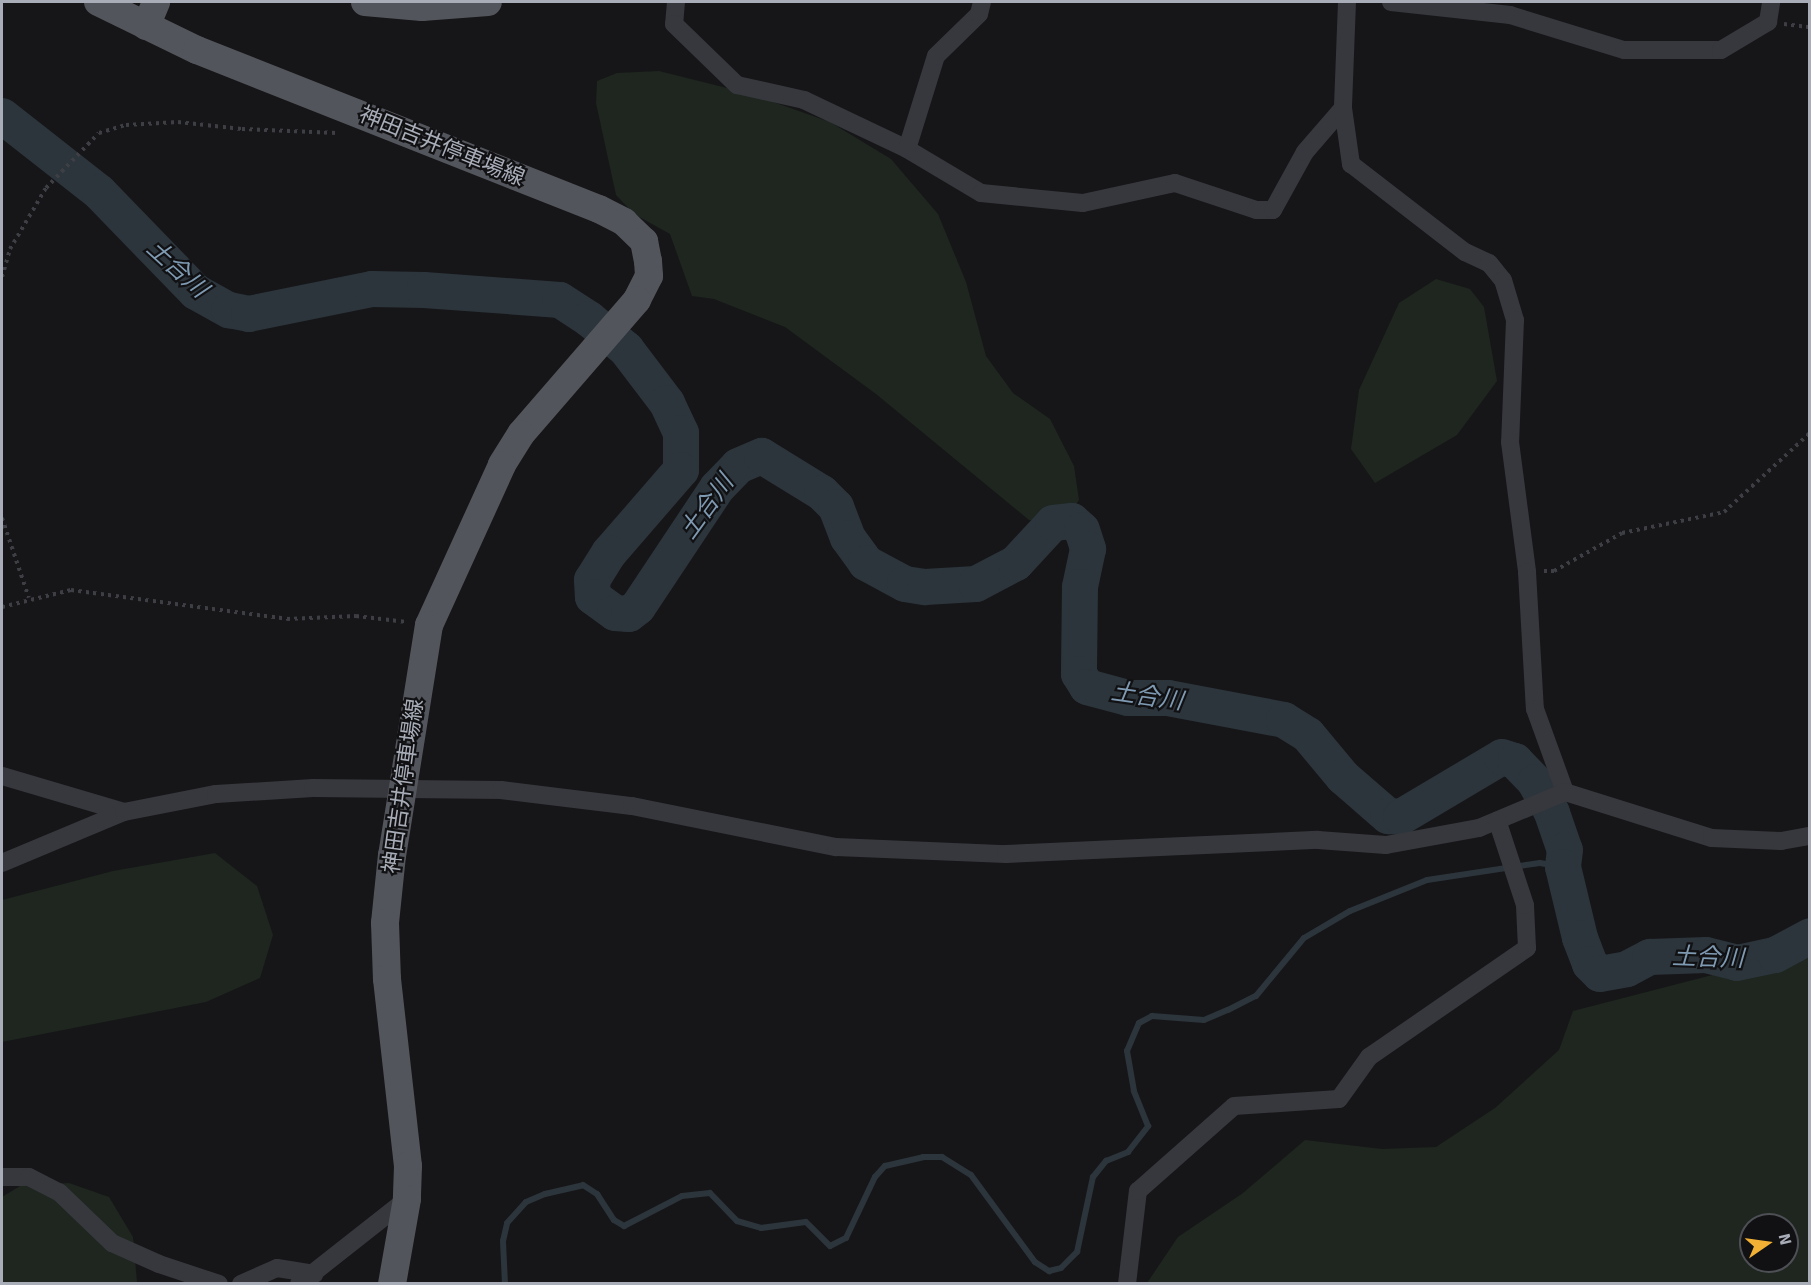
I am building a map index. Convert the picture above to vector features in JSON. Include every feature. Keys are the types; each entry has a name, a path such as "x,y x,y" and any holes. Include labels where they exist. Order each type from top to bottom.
{"main road":[{"name":"神田吉井停車場線","path":"98,2 151,14 197,50 624,222 644,241 649,276 610,332 521,434 480,509 429,625 402,786 385,923 408,1166 407,1199 392,1284"},
{"path":"365,2 422,7 488,2"}],"street":[{"path":"676,2 674,24 737,85 804,100 908,149 981,193 1083,203 1175,183 1256,210 1273,210 1305,152 1343,108"},
{"path":"908,149 936,56 979,14 982,2"},
{"path":"1347,2 1343,108 1351,164 1358,173 1465,252 1489,263 1503,280 1515,320 1510,442 1527,572 1535,709 1565,792"},
{"path":"1391,2 1510,15 1635,50 1721,50 1768,22 1771,2"},
{"path":"2,776 123,812"},
{"path":"2,863 123,812 216,794 402,786 501,790 632,806 836,847 1006,854 1318,840 1386,845 1479,828 1565,792 1712,838 1781,841 1809,836"},
{"path":"1127,1284 1138,1191 1234,1106 1339,1099 1369,1057 1527,948 1525,905 1497,820"},
{"path":"2,1177 29,1177 59,1192 112,1243 159,1264 219,1284"},
{"path":"299,1284 315,1274 407,1199"},
{"path":"241,1284 277,1268 315,1274"}],"path":[{"path":"2,277 10,249 46,188 99,133 126,125 178,122 242,129 341,133"},
{"path":"1527,572 1554,571 1622,533 1724,512 1809,433"},
{"path":"2,518 29,598"},
{"path":"2,607 29,598 71,590 100,592 287,620 356,616 429,625"}],"shaded area":[{"path":"659,71 751,94 830,122 891,159 938,214 966,282 986,356 1013,393 1050,419 1074,466 1079,500 1061,526 1029,520 876,394 785,327 714,299 692,296 670,234 634,214 616,195 596,103 597,81 617,73"},
{"path":"1436,279 1470,289 1484,307 1497,381 1457,435 1375,483 1351,449 1359,390 1399,303"},
{"path":"215,853 257,886 273,935 260,978 206,1002 2,1042 2,900 113,871"},
{"path":"1809,950 1809,1283 1147,1283 1178,1237 1243,1193 1305,1140 1382,1149 1436,1147 1495,1108 1559,1050 1573,1011"},
{"path":"69,1183 109,1197 133,1237 137,1282 2,1284 2,1197 20,1186"}],"waterway":[{"name":"土合川","path":"2,116 99,192 196,292 229,310 249,314 372,289 424,290 560,300 589,319 626,349 667,403 681,433 681,470 609,553 592,580 593,597 615,613 629,614 638,607 717,488 738,466 762,456 822,493 836,507 848,538 866,563 905,584 925,587 976,584 1016,563 1053,523 1072,521 1082,530 1088,549 1080,587 1079,674 1087,687 1128,698 1168,698 1284,720 1308,735 1343,777 1388,816 1401,817 1502,757 1515,761 1535,782 1552,813 1565,850 1563,867 1580,938 1590,964 1600,974 1627,969 1650,957 1706,955 1737,963 1775,955 1810,936"},
{"path":"505,1284 503,1241 507,1223 526,1202 545,1194 583,1185 597,1194 614,1220 624,1226 682,1196 710,1193 737,1221 761,1228 806,1222 830,1246 846,1238 875,1177 885,1166 923,1157 942,1157 971,1175 1035,1262 1049,1271 1061,1268 1077,1252 1093,1177 1106,1161 1128,1152 1148,1126 1134,1091 1127,1051 1139,1023 1152,1016 1204,1020 1228,1010 1256,996 1304,938 1350,911 1427,880 1540,863 1563,867"}]}
